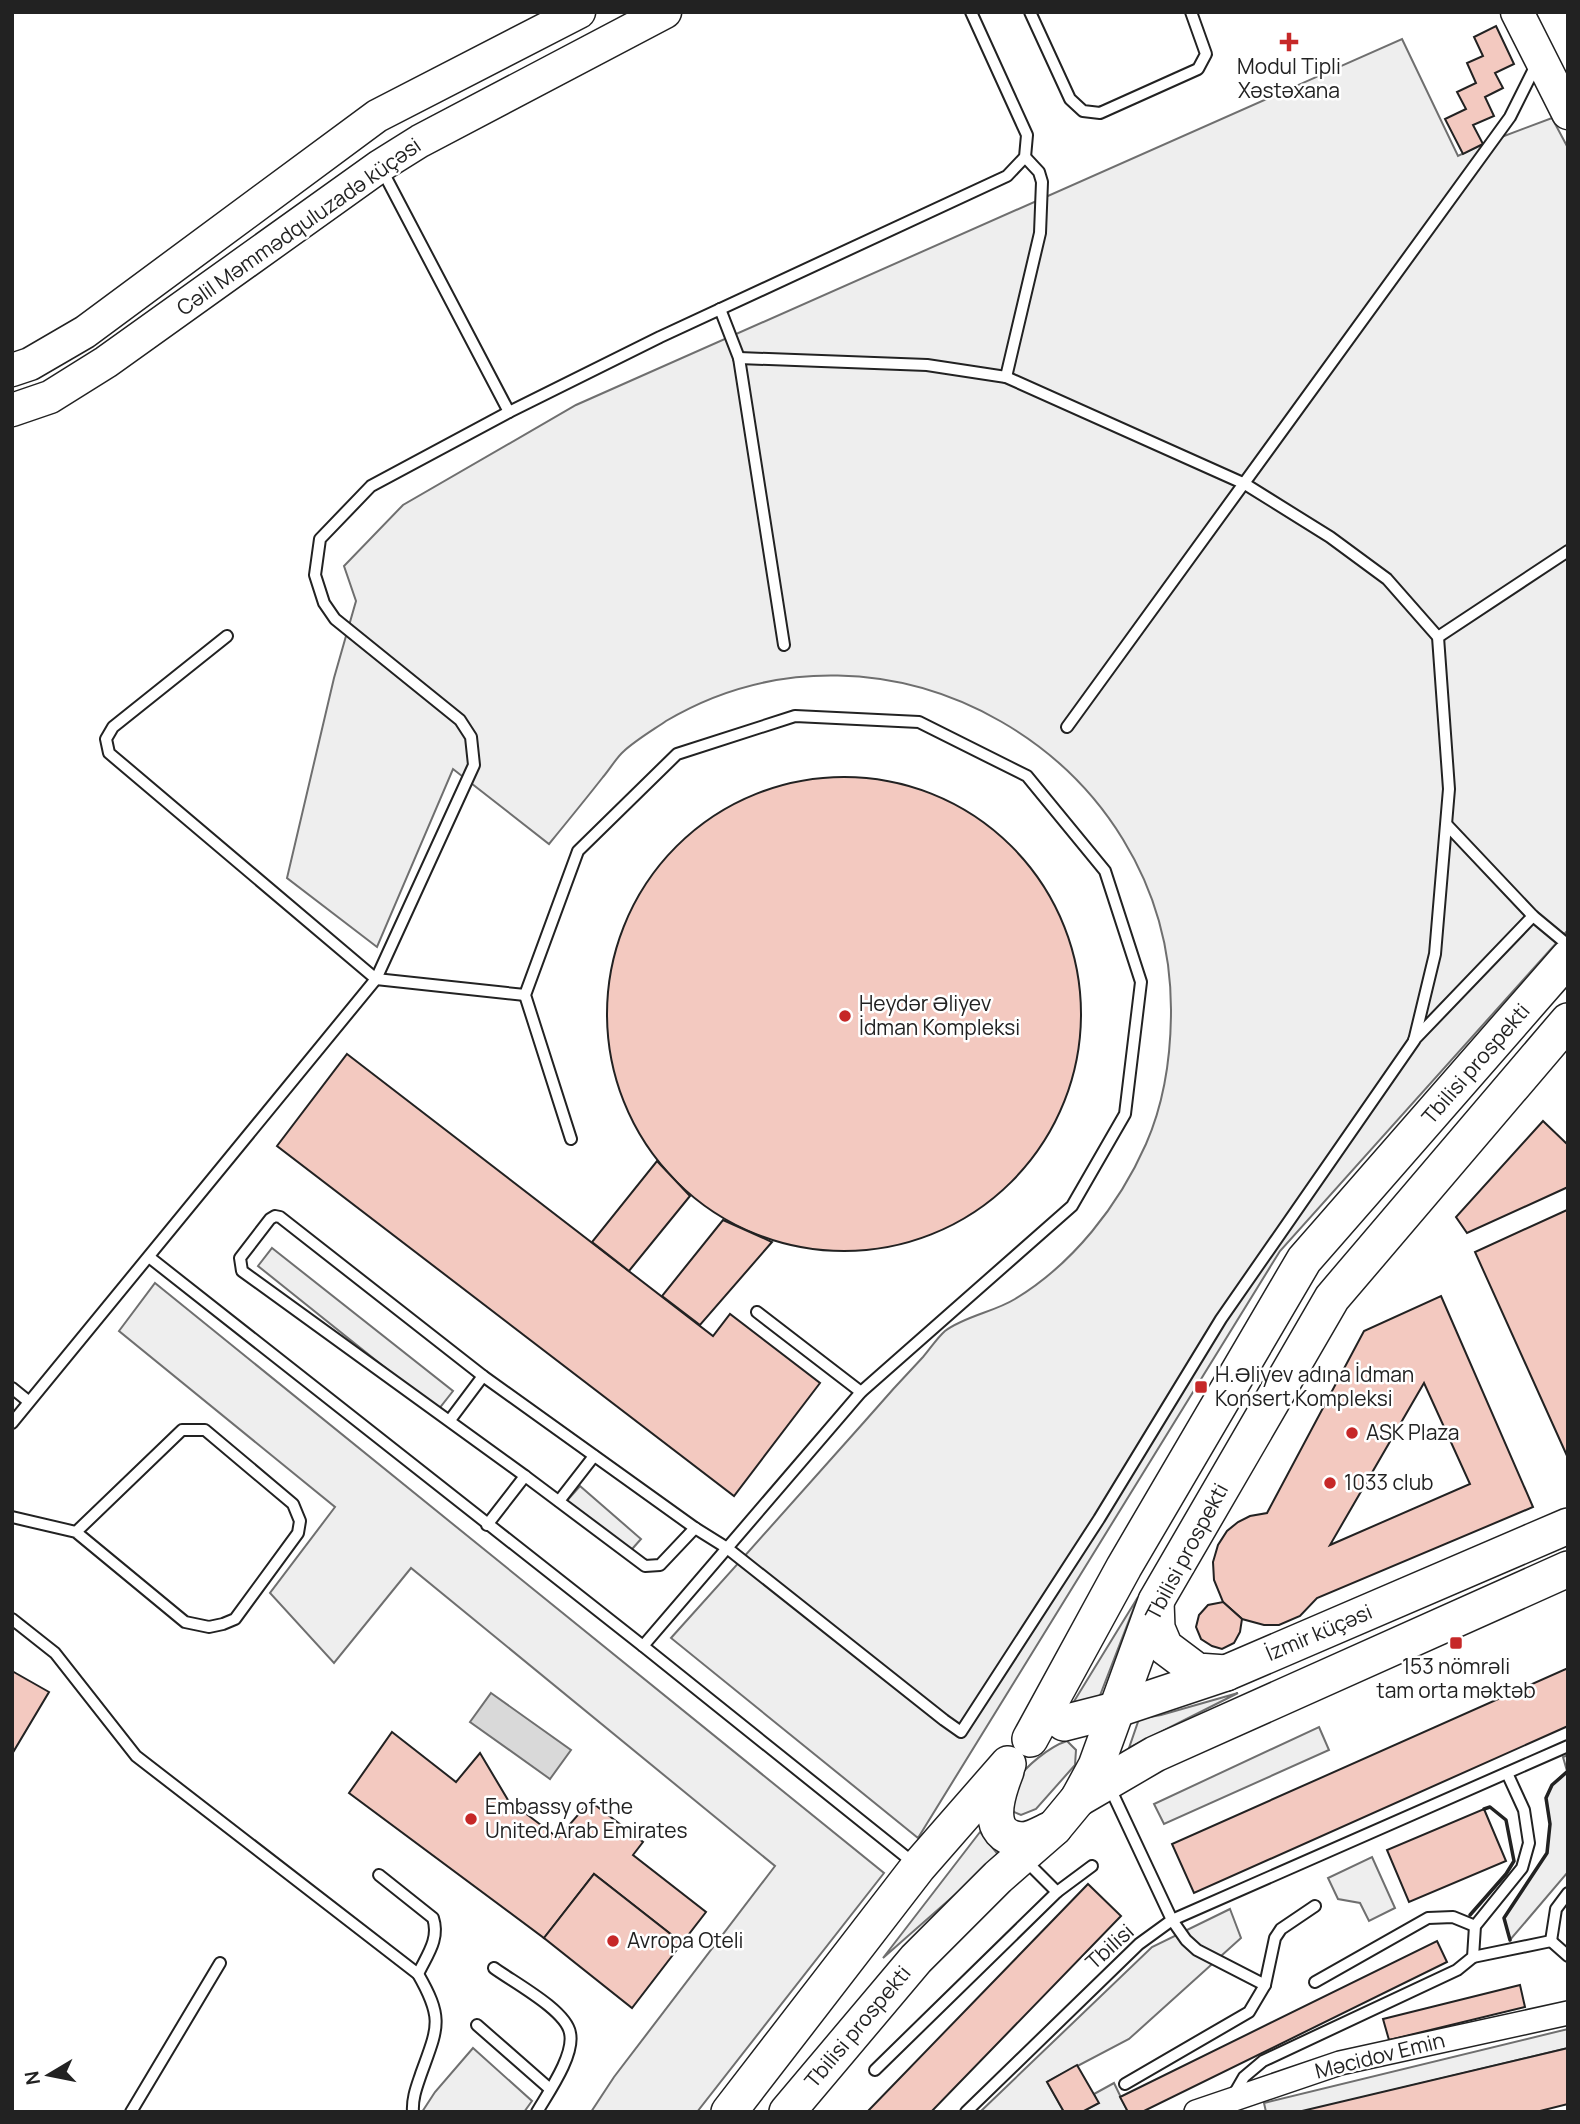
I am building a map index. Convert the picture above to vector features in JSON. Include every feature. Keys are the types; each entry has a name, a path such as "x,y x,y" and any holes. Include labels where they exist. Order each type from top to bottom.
{"main road":[{"name":"Cəlil Məmmədquluzadə küçəsi","path":"12,370 30,364 85,332 377,116 579,12"},
{"name":"Cəlil Məmmədquluzadə küçəsi","path":"12,410 50,397 106,362 380,166 420,141 665,12"},
{"path":"1517,12 1568,113"},
{"name":"Tbilisi prospekti","path":"729,2112 918,1867 1019,1752 1304,1260 1568,958"},
{"name":"Tbilisi prospekti","path":"787,2112 916,1959 1054,1828 1094,1782 1115,1710 1156,1601 1332,1298 1568,1021"},
{"name":"İzmir küçəsi","path":"1064,1723 1115,1710 1226,1674 1568,1526"},
{"name":"İzmir küçəsi","path":"1094,1782 1568,1569"},
{"path":"1156,1601 1157,1628 1165,1647 1197,1671 1226,1674"},
{"path":"1054,1828 1022,1840 1002,1831 995,1819 995,1805 1019,1752 1064,1723 1074,1724 1090,1735 1095,1745 1094,1782"}],"street":[{"name":"Məcidov Emin","path":"1196,2112 1234,2106 1340,2063 1568,2014"}],"lane":[{"path":"12,1423 376,979 474,765 471,737 460,720 335,619 324,603 315,575 320,539 371,486 509,412 720,309 1007,176 1025,157 1027,135 971,12"},
{"path":"1030,12 1070,99 1083,111 1100,113 1198,69 1206,54 1191,12"},
{"path":"1067,727 1510,117 1540,58"},
{"path":"1006,377 1041,222 1042,182 1039,172 1025,157"},
{"path":"380,166 509,412"},
{"path":"720,309 739,358 784,645"},
{"path":"739,358 915,364 1006,377 1245,484 1330,537 1387,579 1438,637 1449,789 1435,954 1414,1041"},
{"path":"1438,637 1568,551"},
{"path":"227,636 113,727 106,739 109,753 376,979 525,995"},
{"path":"571,1139 525,995 578,851 677,754 794,716 919,722 1027,776 1105,871 1142,982 1125,1114 1072,1206 861,1392 643,1646"},
{"path":"1447,825 1533,916 1568,945"},
{"path":"695,1528 660,1565 645,1566 450,1420 242,1271 240,1258 270,1219 280,1217 483,1376 727,1548 961,1732 1099,1519 1221,1319 1414,1041 1533,916"},
{"path":"149,1257 643,1646 918,1867"},
{"path":"757,1312 861,1392"},
{"path":"450,1420 483,1376"},
{"path":"12,1388 28,1401"},
{"path":"12,1517 76,1532 185,1622 209,1627 223,1625 234,1619 298,1532 300,1521 293,1504 205,1430 194,1429 182,1430 76,1532"},
{"path":"559,1501 594,1456"},
{"path":"487,1525 525,1476"},
{"path":"12,1619 55,1653 135,1756 418,1974 433,1999 437,2029 415,2092 413,2112"},
{"name":"Tbilisi","path":"966,2112 1139,1944 1172,1920 1568,1746"},
{"path":"1473,1957 1475,1926 1522,1868 1529,1843 1524,1810 1507,1773"},
{"path":"1094,1782 1122,1817 1172,1920 1185,1940 1197,1950 1265,1986"},
{"path":"1022,1856 1057,1892"},
{"path":"875,2070 1057,1892 1092,1866"},
{"path":"379,1874 433,1918 436,1938 418,1974"},
{"path":"1551,1941 1556,1909 1568,1893"},
{"path":"1125,2084 1249,2011 1265,1986 1275,1938 1281,1929 1315,1906"},
{"path":"1315,1982 1428,1918 1453,1917 1475,1926"},
{"path":"1551,1941 1568,1956"},
{"path":"1234,2106 1244,2077 1263,2061 1457,1970 1473,1957 1551,1941"},
{"path":"131,2112 220,1963"},
{"path":"494,1968 560,2014 570,2033 569,2052 537,2112"},
{"path":"477,2025 550,2090"}],"shaded area":[{"path":"1402,39 1458,156 1552,118 1568,148 1568,930 1280,1251 918,1838 671,1638 942,1334 961,1322 1015,1299 1056,1269 1075,1251 1108,1211 1135,1167 1152,1128 1162,1095 1170,1044 1171,1010 1158,919 1123,839 1069,773 1001,722 922,688 838,676 751,686 666,721 629,747 618,757 549,844 453,769 377,947 287,878 334,678 356,601 344,566 403,505 576,405"},
{"path":"272,1248 453,1391 438,1410 258,1266"},
{"path":"155,1283 884,1873 697,2112 591,2112 614,2077 775,1866 411,1568 334,1663 270,1593 335,1507 119,1331"},
{"path":"580,1486 641,1539 625,1557 564,1504"},
{"path":"1138,1597 1099,1698 1073,1703"},
{"path":"491,1693 571,1750 550,1779 470,1722"},
{"path":"1238,1693 1129,1748 1139,1719"},
{"path":"1319,1727 1329,1750 1164,1824 1154,1804"},
{"path":"1067,1741 1076,1750 1075,1765 1036,1809 1021,1815 1014,1812 1010,1805 1015,1786 1025,1770 1053,1747"},
{"path":"1568,1755 1568,1872 1510,1940 1504,1918 1547,1853 1550,1824 1546,1798 1552,1785 1567,1771 1563,1757"},
{"path":"980,1832 999,1856 883,1958"},
{"path":"1372,1857 1395,1908 1369,1921 1360,1903 1338,1899 1328,1878"},
{"path":"1230,1909 1241,1938 1129,2039 1047,2082 1064,2112 980,2112 1152,1947"},
{"path":"1568,2029 1568,2048 1302,2112 1266,2112 1264,2103"},
{"path":"473,2048 532,2101 524,2112 422,2112 435,2092"},
{"path":"1114,2083 1128,2112 1082,2112 1098,2103 1094,2094"}],"building":[{"path":"1496,26 1514,64 1495,73 1503,88 1485,97 1494,116 1473,125 1483,144 1463,154 1445,119 1466,109 1457,92 1476,83 1467,63 1483,56 1474,37"},
{"name":"Heydər Əliyev İdman Kompleksi","path":"844,777 890,782 935,795 976,817 1012,846 1041,882 1063,923 1076,968 1081,1014 1076,1060 1063,1105 1041,1146 1012,1182 976,1211 935,1233 890,1246 844,1251 798,1246 753,1233 712,1211 676,1182 647,1146 625,1105 612,1060 607,1014 612,968 625,923 647,882 676,846 712,817 753,795 798,782"},
{"path":"347,1054 713,1336 730,1314 820,1383 734,1496 277,1146"},
{"path":"1543,1121 1568,1145 1568,1187 1467,1233 1456,1217"},
{"path":"657,1161 690,1196 629,1271 592,1242"},
{"path":"1568,1211 1568,1458 1475,1252"},
{"path":"723,1220 772,1242 700,1325 662,1296"},
{"name":"ASK Plaza","path":"1441,1296 1533,1507 1317,1598 1300,1616 1279,1625 1264,1625 1242,1619 1223,1602 1214,1580 1213,1562 1218,1545 1227,1531 1238,1522 1250,1516 1267,1513 1364,1331","holes":["1424,1383 1470,1484 1330,1545"]},
{"path":"1223,1602 1242,1619 1240,1632 1234,1643 1222,1649 1201,1639 1196,1627 1199,1615 1208,1605"},
{"path":"1568,1668 1568,1726 1194,1893 1172,1844"},
{"path":"12,1671 49,1692 12,1754"},
{"path":"392,1732 456,1782 480,1753 508,1800 558,1838 590,1801 643,1842 633,1855 706,1912 682,1943 594,1874 544,1938 349,1793"},
{"path":"1484,1809 1506,1861 1409,1902 1387,1850"},
{"name":"Avropa Oteli","path":"594,1874 682,1943 632,2008 544,1938"},
{"path":"1088,1884 1121,1916 931,2112 867,2112"},
{"path":"1437,1941 1447,1962 1142,2112 1128,2112 1120,2097"},
{"path":"1520,1985 1525,2007 1389,2040 1383,2019"},
{"path":"1568,2048 1568,2104 1536,2112 1302,2111"},
{"path":"1077,2065 1099,2103 1082,2112 1064,2112 1047,2082"}],"wall":[{"path":"1510,1940 1504,1918 1547,1853 1550,1824 1546,1798 1552,1785 1568,1771"},
{"path":"1470,1915 1514,1861 1506,1820 1490,1807 1484,1809"}],"place":[{"name":"Modul Tipli Xəstəxana","path":"1289,42"},
{"name":"Heydər Əliyev İdman Kompleksi","path":"845,1016"},
{"name":"H.Əliyev adına İdman Konsert Kompleksi","path":"1201,1387"},
{"name":"ASK Plaza","path":"1352,1433"},
{"name":"1033 club","path":"1330,1483"},
{"name":"153 nömrəli tam orta məktəb","path":"1456,1643"},
{"name":"Embassy of the United Arab Emirates","path":"471,1819"},
{"name":"Avropa Oteli","path":"613,1941"}]}
